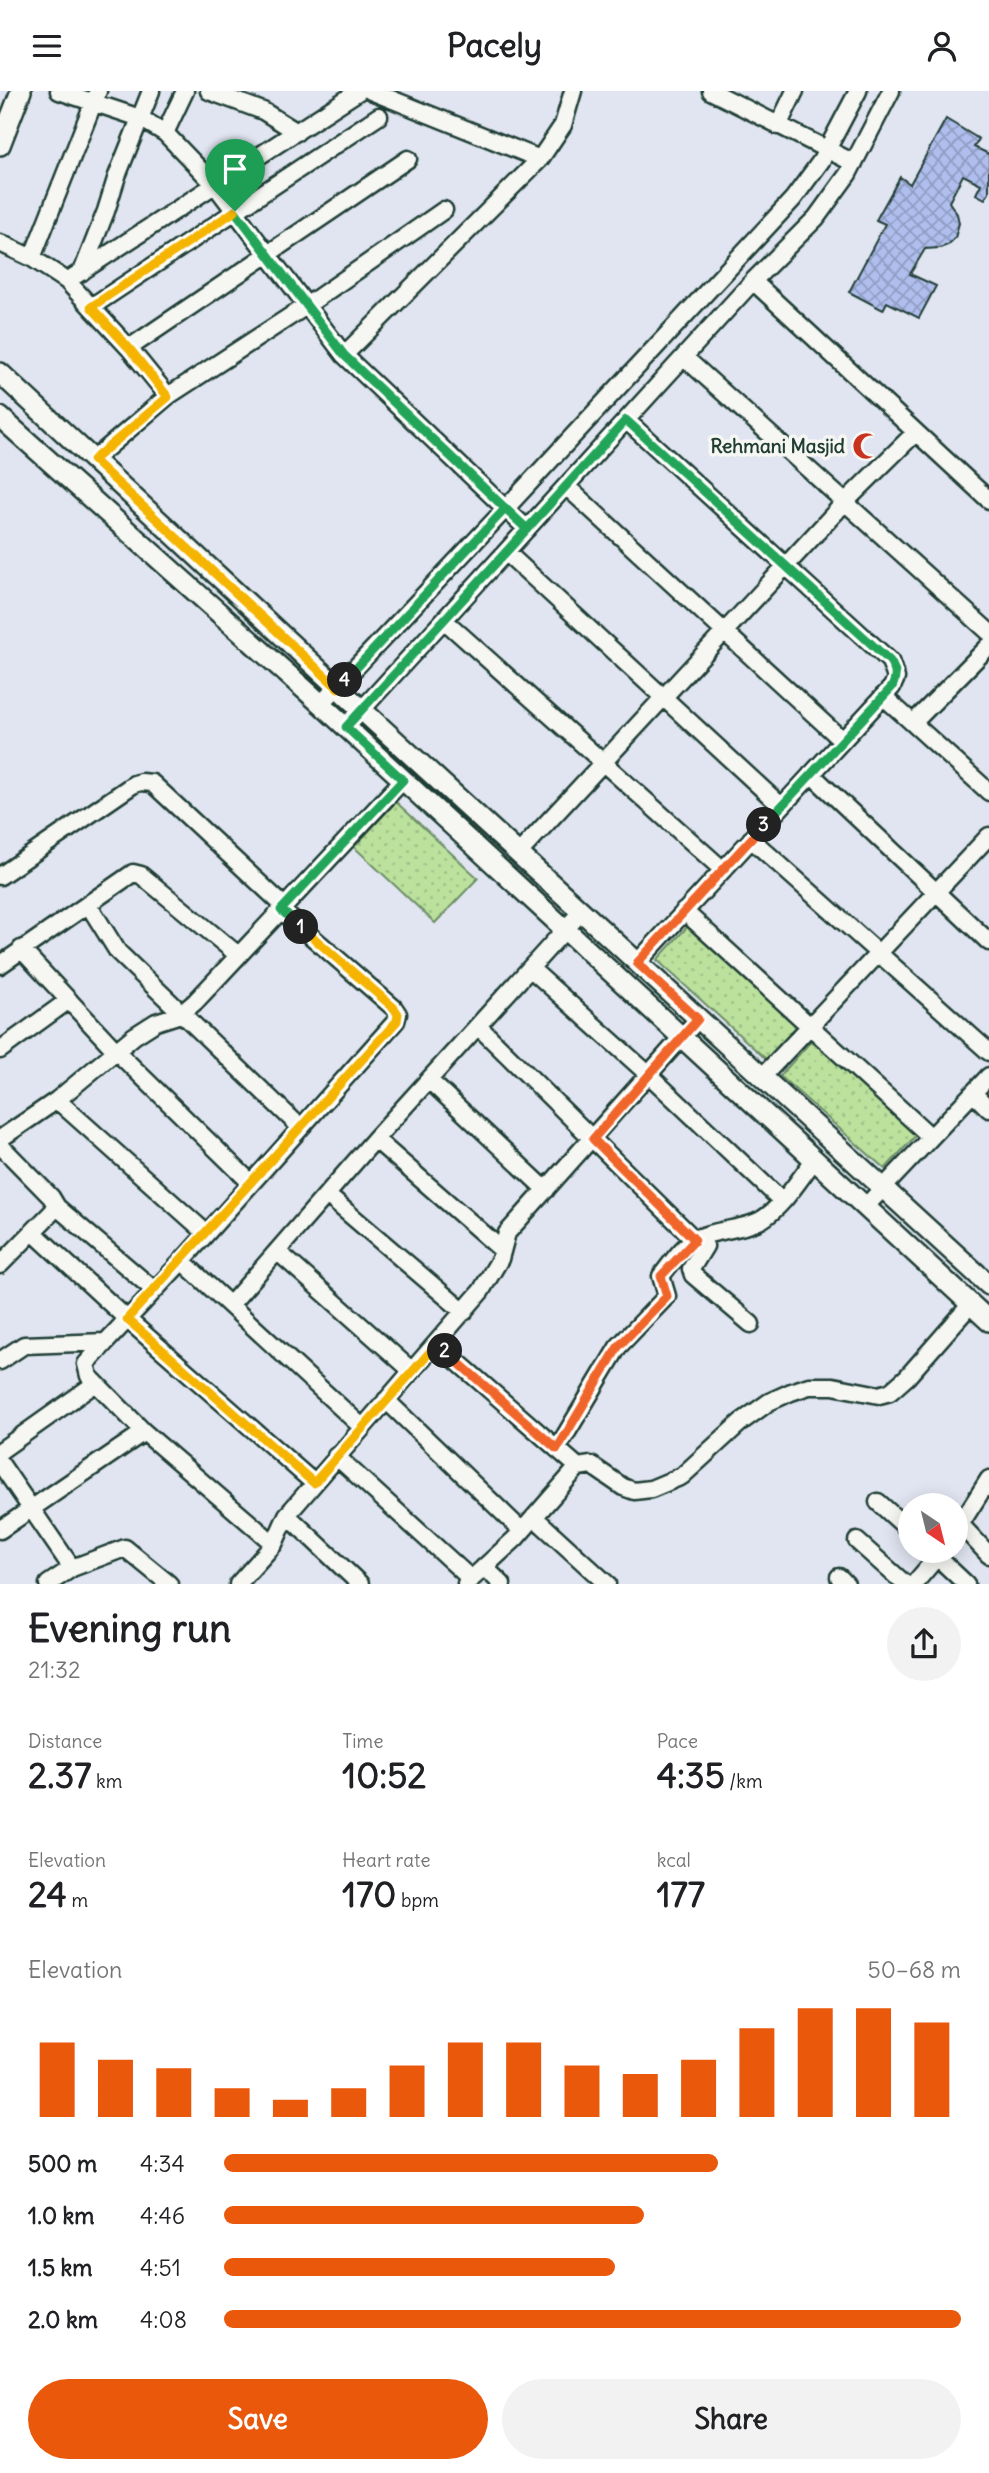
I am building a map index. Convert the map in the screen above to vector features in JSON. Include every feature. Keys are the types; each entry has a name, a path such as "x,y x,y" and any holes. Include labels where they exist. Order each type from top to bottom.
{"main road":[{"path":"0,145 21,91"},
{"path":"0,373 518,854 989,1285"},
{"path":"0,417 321,704 989,1321"}],"street":[{"path":"59,91 96,96 165,133 215,185 344,355 527,529"},
{"path":"82,272 151,91"},
{"path":"165,133 185,91"},
{"path":"209,91 263,111 297,132"},
{"path":"67,281 359,91"},
{"path":"371,91 540,159"},
{"path":"344,355 540,159 563,125 571,91"},
{"path":"711,91 854,163"},
{"path":"778,125 795,91"},
{"path":"321,704 793,199 826,150 858,91"},
{"path":"346,727 753,281 816,218 854,163 891,91"},
{"path":"33,258 96,96"},
{"path":"91,307 379,116"},
{"path":"129,348 408,159"},
{"path":"93,460 168,397 444,210"},
{"path":"0,243 33,258 67,281 129,348 168,397"},
{"path":"753,281 989,500"},
{"path":"684,357 989,632"},
{"path":"626,420 890,661 896,678 892,687 637,963"},
{"path":"518,854 845,502 916,432"},
{"path":"566,487 842,740"},
{"path":"506,552 782,806"},
{"path":"444,620 723,870"},
{"path":"913,723 989,646"},
{"path":"883,696 989,792"},
{"path":"811,774 989,942"},
{"path":"0,1139 57,1100 156,1021 181,1014 403,780"},
{"path":"0,876 134,784 147,781 398,1014 397,1021 86,1364 89,1376 144,1431 274,1544"},
{"path":"762,1077 989,836"},
{"path":"751,839 989,1052"},
{"path":"0,965 129,875 137,873 237,955"},
{"path":"88,904 118,951 300,1127"},
{"path":"684,911 931,1137"},
{"path":"230,1305 375,1139 581,912"},
{"path":"21,949 116,1051 251,1182"},
{"path":"530,968 648,1074 782,1201"},
{"path":"0,1050 69,1000"},
{"path":"247,1581 274,1544 287,1515 481,1291 500,1259 507,1233 698,1019"},
{"path":"478,1026 705,1246 691,1269 693,1275 751,1324"},
{"path":"866,1206 989,1076"},
{"path":"429,1080 546,1190"},
{"path":"972,1093 989,1109"},
{"path":"57,1100 206,1233"},
{"path":"375,1139 502,1250"},
{"path":"0,1145 51,1196 57,1207 154,1290"},
{"path":"557,1449 618,1347 667,1296 661,1276 697,1238 761,1220 782,1201 815,1159"},
{"path":"327,1195 464,1312"},
{"path":"0,1265 57,1207"},
{"path":"33,1232 127,1319 314,1483"},
{"path":"278,1251 412,1371"},
{"path":"182,1261 362,1427"},
{"path":"336,1456 469,1581 522,1531 578,1467 591,1465 623,1487 634,1491 651,1489 682,1476 741,1422 769,1402 790,1392 809,1386 833,1386 879,1395 890,1392 907,1377 971,1304"},
{"path":"0,1361 24,1345 106,1342"},
{"path":"437,1344 578,1467"},
{"path":"0,1451 96,1383"},
{"path":"387,1400 522,1531"},
{"path":"0,1529 144,1431"},
{"path":"0,1463 72,1568"},
{"path":"968,1516 984,1498 989,1479"},
{"path":"878,1502 898,1520"},
{"path":"287,1515 360,1584"},
{"path":"534,1517 607,1584"},
{"path":"968,1537 989,1555"},
{"path":"857,1541 905,1584"},
{"path":"48,1584 72,1568 125,1548 169,1584"},
{"path":"914,1584 929,1563"},
{"path":"947,1563 966,1584"},
{"path":"484,1567 502,1584"}],"green space":[{"path":"396,802 478,878 435,923 354,847"},
{"path":"687,927 798,1027 767,1060 657,960"},
{"path":"812,1040 917,1134 885,1169 780,1076"}],"building":[{"path":"946,119 979,139 974,147 989,154 989,192 985,199 976,194 981,184 963,175 949,202 959,223 955,238 940,248 925,249 910,274 936,286 919,318 887,302 883,310 849,292 885,224 876,220 900,177 910,184"}],"place":[{"name":"Rehmani Masjid","path":"866,446"}],"route":[{"path":"235,211 91,307 129,348 168,397 93,460 338,688 505,509 527,529 626,420 890,661 894,669 896,678 892,687 637,963 698,1019 593,1139 695,1240 661,1276 667,1296 618,1347 557,1449 437,1344 314,1483 127,1319 397,1021 398,1014 394,1008 281,910 403,780 346,727 527,529 344,355 235,211"}]}
